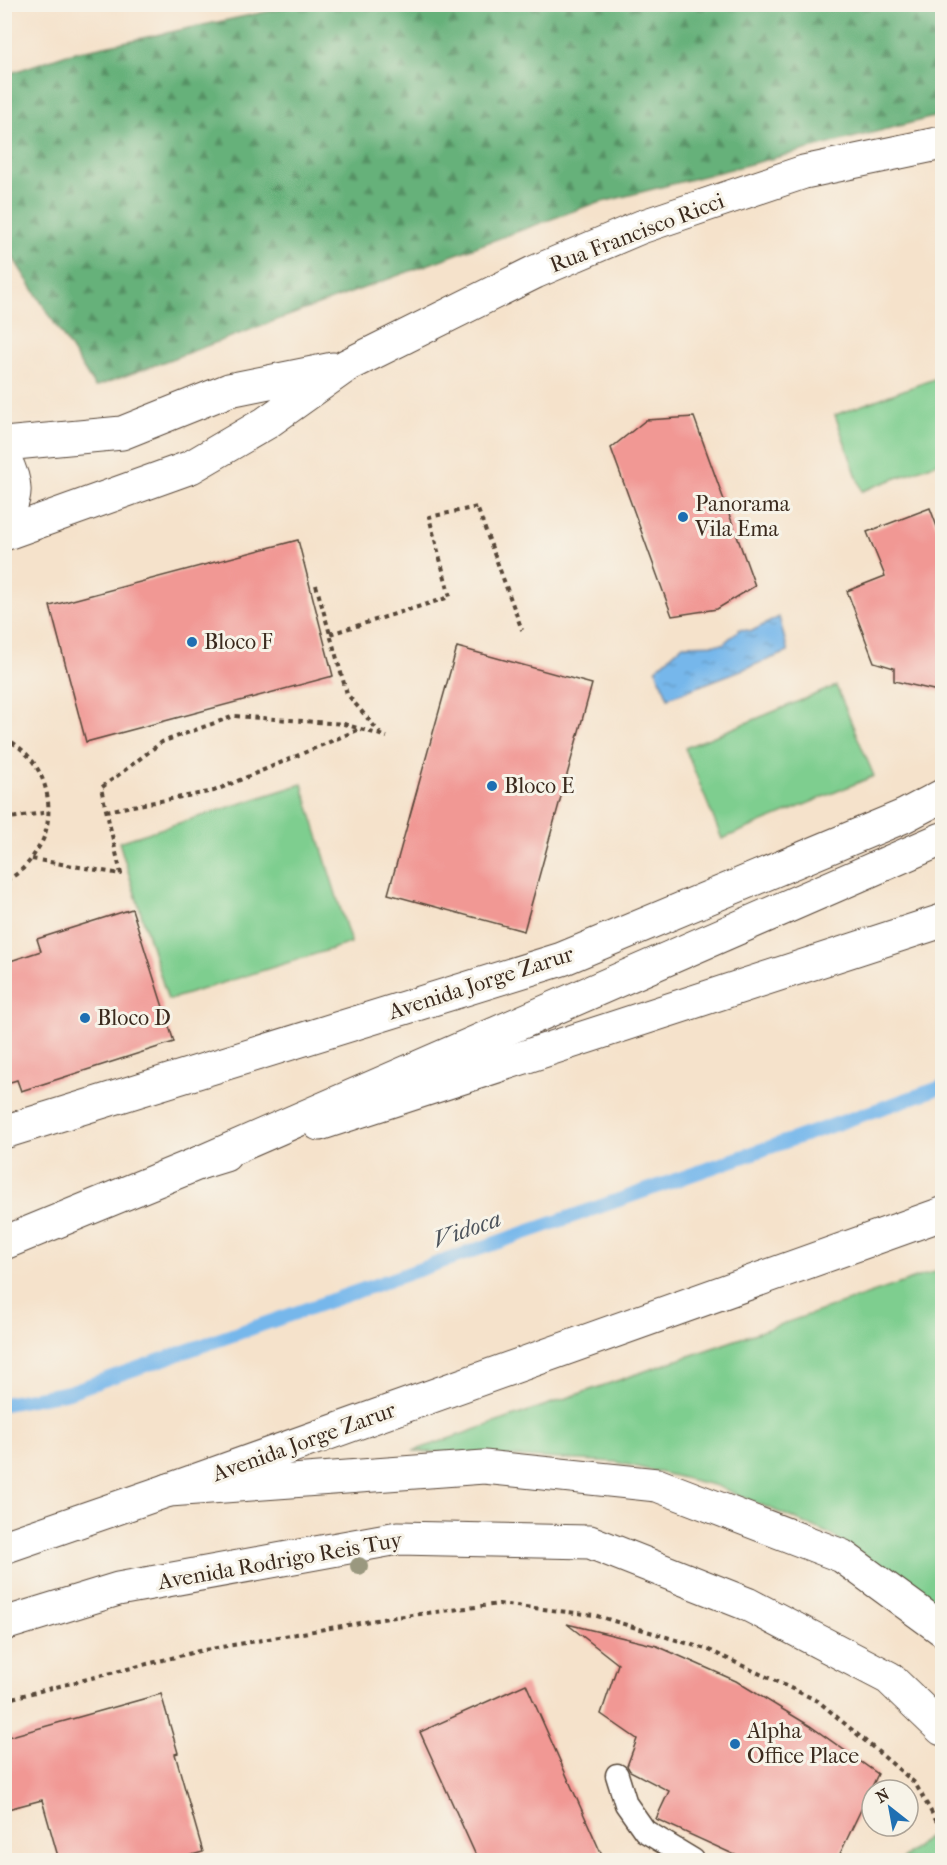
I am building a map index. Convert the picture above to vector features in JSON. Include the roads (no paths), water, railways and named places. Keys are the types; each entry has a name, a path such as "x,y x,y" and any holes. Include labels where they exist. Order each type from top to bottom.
{"main road":[{"name":"Rua Francisco Ricci","path":"4,534 191,467 266,423 346,366 535,272 641,227 804,172 942,142"},
{"name":"Rua Francisco Ricci","path":"4,444 122,433 229,390 346,366"},
{"path":"4,458 14,477 14,500 4,523"},
{"name":"Avenida Jorge Zarur","path":"4,1132 562,959 904,816 942,796"},
{"path":"4,1243 199,1163 942,839"},
{"path":"199,1163 942,921"},
{"name":"Avenida Jorge Zarur","path":"4,1547 169,1491 942,1214"},
{"path":"169,1491 484,1467 657,1485 842,1556 942,1629"},
{"name":"Avenida Rodrigo Reis Tuy","path":"4,1624 118,1589 399,1538 591,1542 747,1604 889,1678 942,1730"}],"lane":[{"path":"617,1775 626,1804 645,1831 693,1860"}],"water":[{"path":"779,617 788,652 668,698 656,669 683,645 723,644 740,629 752,631"}],"waterway":[{"name":"Vidoca","path":"4,1404 69,1392 942,1087"}],"place":[{"name":"Panorama Vila Ema","path":"683,517"},
{"name":"Bloco F","path":"192,642"},
{"name":"Bloco E","path":"492,786"},
{"name":"Bloco D","path":"85,1018"},
{"name":"Alpha Office Place","path":"735,1744"}]}
